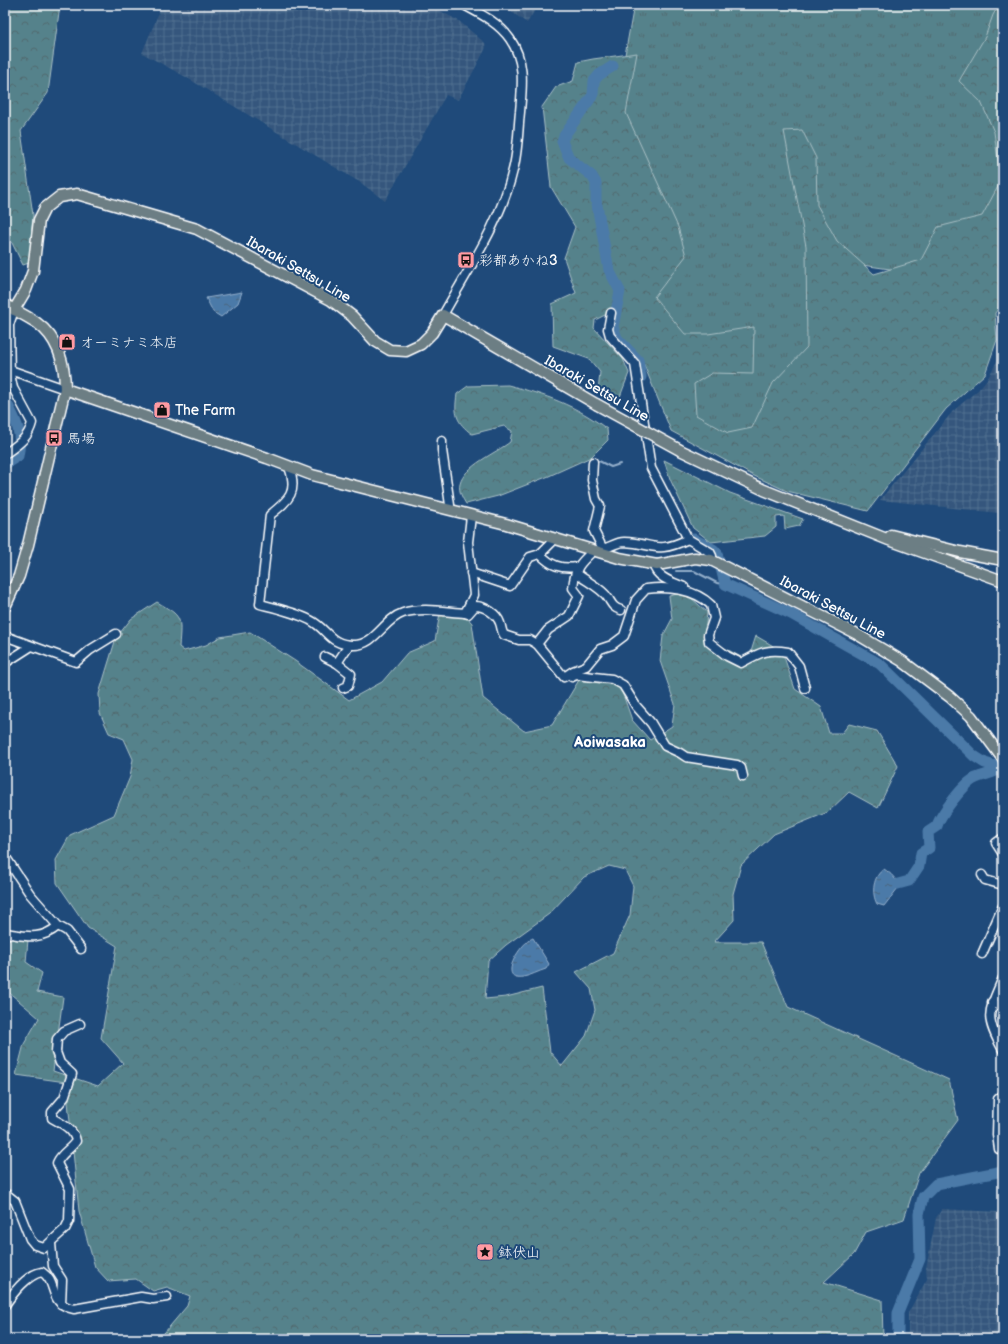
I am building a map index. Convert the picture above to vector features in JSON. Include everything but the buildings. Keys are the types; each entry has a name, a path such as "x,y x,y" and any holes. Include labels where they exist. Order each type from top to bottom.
{"main road":[{"name":"Ibaraki Settsu Line","path":"14,310 26,290 33,270 39,220 45,208 59,197 77,194 174,221 197,229 331,300 352,316 376,341 390,350 406,350 421,344 432,333 444,315 596,404 680,450 764,490 889,540 1003,581"},
{"path":"5,304 38,324 52,340 61,356 65,370 65,389 23,564 5,606"},
{"name":"Ibaraki Settsu Line","path":"65,389 267,458 312,475 603,549 619,558 654,565 695,558 717,563 855,633 902,661 950,697 971,716 1003,759"},
{"name":"Ibaraki Settsu Line","path":"872,532 1003,560"}],"street":[{"path":"444,315 498,216 506,194 514,168 522,85 522,68 518,54 510,40 497,25 464,5"},
{"path":"5,454 23,441 30,430 32,423 13,388 10,370 8,325 14,310"},
{"path":"611,313 609,332 636,364 651,468 688,539 710,552 717,563"},
{"path":"10,370 65,389"},
{"path":"442,441 450,505 449,509"},
{"path":"593,462 592,480 595,497 600,506 594,531 603,549"},
{"path":"288,467 294,480 294,490 284,503 270,515 260,604 311,620 339,644 355,646 370,641 387,623 403,613 418,611 468,614 475,606 479,606 495,614 501,624 504,635 518,640 530,640 537,644 564,677"},
{"path":"465,613 474,595 468,542 471,516"},
{"path":"472,573 510,586 530,557 540,554 556,538"},
{"path":"537,644 548,630 569,616 579,596 573,588 576,570 581,561 603,549 624,542 668,548 688,539"},
{"path":"540,554 554,566 576,570 607,597 615,608 621,610"},
{"path":"654,565 655,569 669,581 689,589 689,592"},
{"path":"564,677 573,671 586,666 600,649 612,645 624,636 636,600 646,589 671,588 689,592 711,605 714,618 708,635 709,642 727,656 741,663 759,653 773,649 788,652 799,666 804,688"},
{"path":"5,636 76,662 90,650 116,634"},
{"path":"337,663 349,645"},
{"path":"5,663 30,646"},
{"path":"325,657 337,663 351,674 348,686 343,688"},
{"path":"564,677 576,675 612,679 623,686 636,706 651,723 665,746 680,752 686,757 737,765 741,768 743,776"},
{"path":"1003,838 996,843 1003,854"},
{"path":"5,856 30,894 58,926 67,931 81,948"},
{"path":"982,875 985,880 1003,885"},
{"path":"982,954 1003,906"},
{"path":"5,933 35,937 49,934 58,926"},
{"path":"20,936 33,944"},
{"path":"1003,978 992,1002 989,1014 991,1029 1003,1050"},
{"path":"992,1002 1003,1007"},
{"path":"5,1193 15,1201 30,1239 35,1245 44,1248 65,1229 69,1222 70,1189 57,1163 59,1157 71,1148 76,1141 75,1136 70,1130 52,1118 52,1112 64,1098 72,1074 60,1063 56,1052 57,1039 64,1032 80,1024"},
{"path":"1003,1095 998,1099 997,1115 999,1149 1003,1149"},
{"path":"51,1243 53,1266 62,1280 61,1304"},
{"path":"5,1305 12,1295 34,1275 42,1272 50,1280 53,1294 65,1308 74,1309 141,1297 153,1299 167,1297"}],"shaded area":[{"path":"162,5 429,5 459,21 485,43 486,48 458,100 446,95 385,201 361,183 184,76 142,53"},
{"path":"502,5 538,5 527,23"},
{"path":"1003,338 1003,403 1001,405 1003,411 1003,504 999,513 880,500 953,411 978,390 988,378 998,359"},
{"path":"942,1209 999,1212 1003,1224 1003,1339 908,1339 908,1313 927,1279 926,1268 936,1218"}],"green space":[{"path":"5,5 60,5 48,93 21,131 33,215 29,263 23,265 5,229"},
{"path":"634,5 1002,5 1003,218 924,274 821,259 817,370 786,432 695,434 616,176 625,55"},
{"path":"999,5 1003,5 1003,302 995,313 997,340 985,374 946,409 868,511 787,491 752,475 671,431 642,360 619,338 611,312 595,320 594,328 623,359 629,373 618,402 598,392 600,372 589,359 553,346 552,304 576,293 564,258 575,227 551,187 542,107 556,87 573,81 578,62 637,53 626,113 678,227 686,256 654,297 685,334 708,334 754,327 753,374 712,373 694,384 696,415 728,433 752,428 773,383 807,347 806,246 784,131 802,130 816,158 817,205 837,241 874,274 921,260 938,227 982,216 1001,181 994,132 981,102 959,81 985,37 993,15"},
{"path":"508,385 548,397 583,413 607,429 608,440 591,457 549,476 498,496 466,504 461,495 460,489 460,484 463,477 481,460 510,442 512,431 504,426 472,434 462,426 457,417 457,394 468,386"},
{"path":"664,460 730,493 803,519 799,526 785,529 784,516 776,517 776,527 765,536 711,542 693,528 670,479"},
{"path":"677,594 690,597 707,612 705,637 748,661 756,636 782,651 795,689 821,707 829,733 842,733 849,724 877,731 898,766 878,808 849,792 828,812 774,834 741,865 733,894 734,920 714,942 761,942 788,1007 949,1080 958,1120 919,1173 904,1219 866,1232 854,1254 824,1282 882,1300 883,1339 159,1339 187,1306 190,1296 167,1287 153,1291 136,1279 108,1281 95,1267 79,1211 66,1082 16,1075 24,1044 39,1018 5,989 5,939 28,940 26,962 42,973 37,992 63,997 53,1071 98,1086 123,1063 101,1038 117,946 88,928 57,883 56,860 70,835 114,815 130,777 133,759 124,739 109,733 100,713 99,694 116,638 131,619 157,602 176,615 180,624 179,647 184,651 206,645 220,637 250,632 295,661 349,700 382,682 407,653 435,641 440,613 465,615 472,623 483,698 524,731 552,725 579,680 620,686 632,720 650,740 672,726 675,704 660,661 663,636 672,619 669,596","holes":["609,866 625,870 633,886 630,915 613,953 576,972 591,989 595,1010 586,1036 562,1066 550,1052 542,988 506,997 485,999 488,961 506,945 549,914 584,877"]}],"water":[{"path":"242,292 238,303 221,317 213,312 206,298"},
{"path":"884,869 895,879 898,888 884,906 877,904 875,900 874,885 877,876"},
{"path":"533,938 549,964 546,969 532,975 515,977 511,973 513,960 523,946"}],"waterway":[{"path":"613,66 599,75 594,81 593,95 562,141 569,158 592,176 596,183 596,200 609,270 620,291 613,327 617,338 638,360 641,377"},
{"path":"5,400 18,427 20,440 18,456 5,464"},
{"path":"596,462 599,461 611,467 620,464"},
{"path":"673,519 679,529"},
{"path":"694,539 713,549 717,553 725,584 791,614 880,664 974,756 985,763 1002,768"},
{"path":"676,571 694,571 717,583 725,584"},
{"path":"898,884 909,881 919,866 921,853 929,848 928,832 937,826 943,814 960,792 976,778 995,772 1002,768"},
{"path":"898,1339 898,1313 920,1259 919,1214 923,1197 936,1184 1003,1171"}],"place":[{"name":"彩都あかね3","path":"466,260"},
{"name":"オーミナミ本店","path":"67,342"},
{"name":"The Farm","path":"162,410"},
{"name":"馬場","path":"54,438"},
{"name":"鉢伏山","path":"485,1252"}],"district":[{"name":"Aoiwasaka","path":"610,742"}]}
